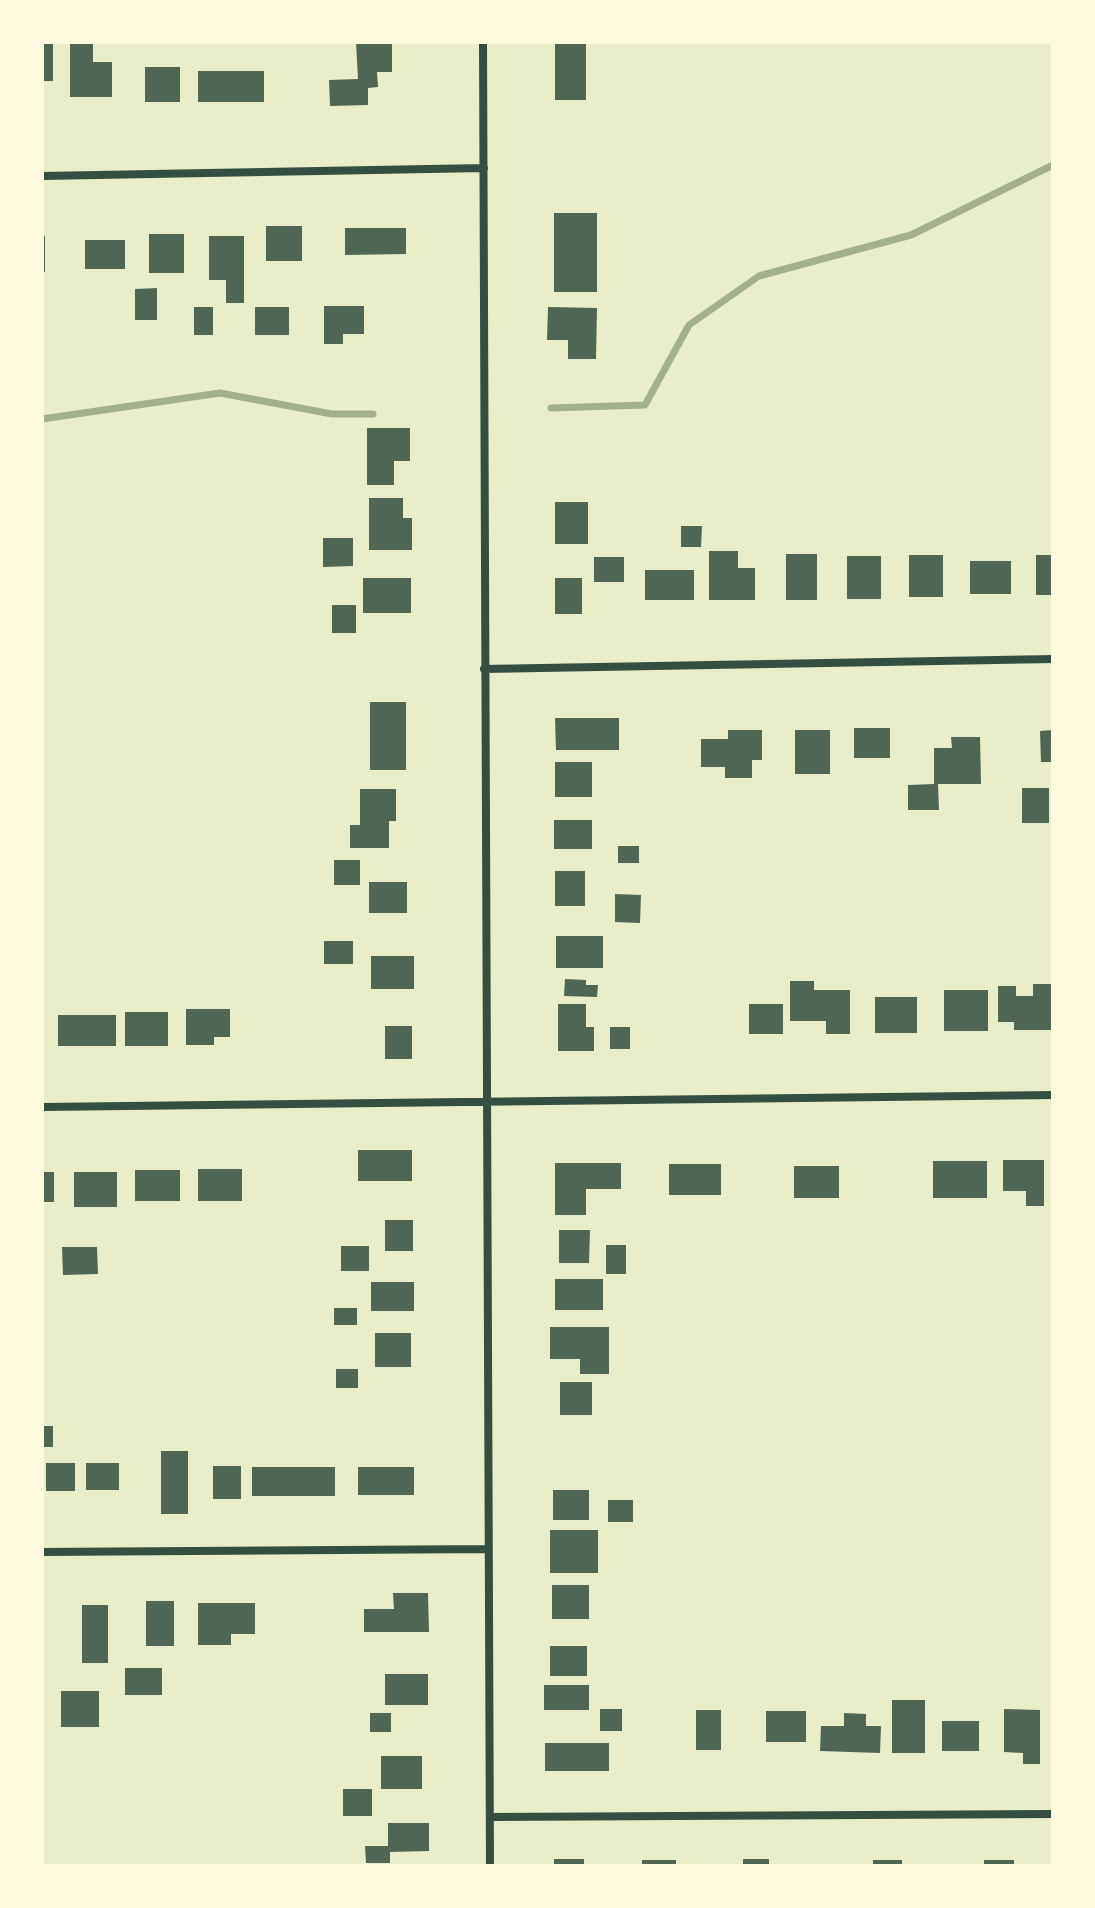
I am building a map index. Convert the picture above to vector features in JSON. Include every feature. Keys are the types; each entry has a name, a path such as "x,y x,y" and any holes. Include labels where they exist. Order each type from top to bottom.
{"street":[{"path":"483,42 490,1866"},
{"path":"42,176 484,168"},
{"path":"484,669 1053,659"},
{"path":"42,1107 1053,1095"},
{"path":"42,1552 489,1549"},
{"path":"490,1817 1053,1814"}],"building":[{"path":"42,42 53,42 53,81 42,81"},
{"path":"70,42 93,42 93,62 112,62 112,97 70,97"},
{"path":"356,42 392,42 392,72 377,72 378,87 368,88 368,105 330,106 329,80 358,79"},
{"path":"555,42 586,42 586,100 555,100"},
{"path":"145,67 180,67 180,102 145,102"},
{"path":"198,71 264,71 264,102 198,102"},
{"path":"554,213 597,213 597,292 554,292"},
{"path":"266,226 302,226 302,261 266,261"},
{"path":"345,228 406,228 406,254 345,255"},
{"path":"149,234 184,234 184,273 149,273"},
{"path":"42,236 45,236 45,272 42,272"},
{"path":"209,236 244,236 244,303 226,303 226,280 209,280"},
{"path":"85,240 125,240 125,269 85,269"},
{"path":"157,288 157,320 135,320 135,289"},
{"path":"324,306 364,306 364,334 343,334 343,344 324,344"},
{"path":"194,307 213,307 213,335 194,335"},
{"path":"255,307 289,307 289,335 255,335"},
{"path":"548,307 597,308 596,359 568,359 568,340 547,340"},
{"path":"367,428 410,428 410,461 394,461 394,485 367,485"},
{"path":"369,498 403,498 403,518 412,518 412,550 369,550"},
{"path":"555,502 588,502 588,544 555,544"},
{"path":"681,526 702,526 701,547 681,547"},
{"path":"323,538 353,538 353,566 323,567"},
{"path":"709,551 738,551 738,568 755,568 755,600 709,600"},
{"path":"786,554 817,554 817,600 786,600"},
{"path":"909,555 943,555 943,597 909,597"},
{"path":"1036,555 1053,555 1053,595 1036,595"},
{"path":"847,556 881,556 881,599 847,599"},
{"path":"594,557 624,557 624,582 594,582"},
{"path":"970,561 1011,561 1011,594 970,594"},
{"path":"645,570 694,570 694,600 645,600"},
{"path":"363,578 411,578 411,613 363,613"},
{"path":"555,578 582,578 582,614 555,614"},
{"path":"332,605 356,605 356,633 332,633"},
{"path":"370,702 406,702 406,770 370,770"},
{"path":"555,718 619,718 619,750 556,750"},
{"path":"854,728 890,728 890,758 854,758"},
{"path":"728,730 762,730 762,760 752,760 752,778 725,778 725,767 701,767 701,739 728,739"},
{"path":"795,730 830,730 830,774 795,774"},
{"path":"1053,730 1053,762 1041,762 1040,731"},
{"path":"951,737 980,737 981,784 938,784 939,810 908,810 908,785 934,784 934,748 952,748"},
{"path":"555,762 592,762 592,797 555,797"},
{"path":"1022,788 1049,788 1049,823 1022,823"},
{"path":"360,789 396,789 396,821 389,821 389,848 350,848 350,825 360,825"},
{"path":"554,820 592,820 592,849 554,849"},
{"path":"618,846 639,846 639,863 618,863"},
{"path":"334,860 360,860 360,885 334,885"},
{"path":"555,871 585,871 585,906 555,906"},
{"path":"369,882 407,882 407,913 369,913"},
{"path":"615,894 641,895 640,923 615,922"},
{"path":"556,936 603,936 603,968 556,968"},
{"path":"324,941 353,941 353,964 324,964"},
{"path":"371,956 414,956 414,989 371,989"},
{"path":"565,979 586,980 586,985 598,985 597,997 564,996"},
{"path":"790,981 814,981 814,990 850,990 850,1034 826,1034 826,1021 790,1021"},
{"path":"1033,984 1053,984 1053,1030 1014,1030 1014,1022 998,1022 998,986 1016,986 1016,996 1033,996"},
{"path":"944,990 988,990 988,1031 944,1031"},
{"path":"875,997 917,997 917,1033 875,1033"},
{"path":"558,1004 586,1004 586,1027 594,1027 594,1051 558,1051"},
{"path":"749,1004 783,1004 783,1034 749,1034"},
{"path":"186,1009 230,1009 230,1037 214,1037 214,1045 186,1045"},
{"path":"125,1012 168,1012 168,1046 125,1046"},
{"path":"58,1015 116,1015 116,1046 58,1046"},
{"path":"385,1026 412,1026 412,1059 385,1059"},
{"path":"610,1027 630,1027 630,1049 610,1049"},
{"path":"358,1150 412,1150 412,1181 358,1181"},
{"path":"1003,1160 1044,1160 1044,1206 1026,1206 1026,1191 1003,1191"},
{"path":"933,1161 987,1161 987,1198 933,1198"},
{"path":"555,1163 621,1163 621,1189 586,1189 586,1215 555,1215"},
{"path":"669,1164 721,1164 721,1195 669,1195"},
{"path":"794,1166 839,1166 839,1198 794,1198"},
{"path":"198,1169 242,1169 242,1201 198,1201"},
{"path":"135,1170 180,1170 180,1201 135,1201"},
{"path":"42,1172 54,1172 54,1202 42,1202"},
{"path":"74,1172 117,1172 117,1207 74,1207"},
{"path":"385,1220 413,1220 413,1251 385,1251"},
{"path":"559,1230 590,1230 589,1263 559,1263"},
{"path":"606,1245 626,1245 626,1274 606,1274"},
{"path":"341,1246 369,1246 369,1271 341,1271"},
{"path":"62,1247 97,1247 98,1274 63,1275"},
{"path":"555,1279 603,1279 603,1310 555,1310"},
{"path":"371,1282 414,1282 414,1311 371,1311"},
{"path":"334,1308 357,1308 357,1325 334,1325"},
{"path":"550,1327 609,1327 609,1374 580,1374 580,1359 550,1359"},
{"path":"375,1333 411,1333 411,1367 375,1367"},
{"path":"336,1369 358,1369 358,1388 336,1388"},
{"path":"560,1382 592,1382 592,1415 560,1415"},
{"path":"42,1426 53,1426 53,1447 42,1447"},
{"path":"161,1451 188,1451 188,1514 161,1514"},
{"path":"46,1463 75,1463 75,1491 46,1491"},
{"path":"86,1463 119,1463 119,1490 86,1490"},
{"path":"213,1466 241,1466 241,1499 213,1499"},
{"path":"252,1467 335,1467 335,1496 252,1496"},
{"path":"358,1467 414,1467 414,1495 358,1495"},
{"path":"553,1490 589,1490 589,1520 553,1520"},
{"path":"608,1500 633,1500 633,1522 608,1522"},
{"path":"550,1530 598,1530 598,1573 550,1573"},
{"path":"552,1585 589,1585 589,1619 552,1619"},
{"path":"393,1593 428,1593 429,1632 364,1632 364,1609 394,1609"},
{"path":"146,1601 174,1601 174,1646 146,1646"},
{"path":"198,1603 255,1603 255,1634 231,1634 231,1645 198,1645"},
{"path":"82,1605 108,1605 108,1663 82,1663"},
{"path":"550,1646 587,1646 587,1676 550,1676"},
{"path":"125,1668 162,1668 162,1695 125,1695"},
{"path":"385,1674 428,1674 428,1705 385,1705"},
{"path":"544,1685 589,1685 589,1710 544,1710"},
{"path":"61,1691 99,1691 99,1727 61,1727"},
{"path":"892,1700 925,1700 925,1753 892,1753"},
{"path":"600,1709 622,1709 622,1731 600,1731"},
{"path":"1004,1709 1040,1710 1040,1764 1023,1764 1023,1753 1004,1752"},
{"path":"696,1710 721,1710 721,1750 696,1750"},
{"path":"766,1711 806,1711 806,1742 766,1742"},
{"path":"370,1713 391,1713 391,1732 370,1732"},
{"path":"844,1713 866,1714 866,1726 881,1726 880,1753 820,1751 821,1726 844,1726"},
{"path":"942,1721 979,1721 979,1751 942,1751"},
{"path":"545,1743 609,1743 609,1771 545,1771"},
{"path":"381,1756 422,1756 422,1789 381,1789"},
{"path":"343,1789 372,1789 372,1816 343,1816"},
{"path":"388,1823 429,1823 429,1851 390,1852 390,1863 366,1863 365,1846 388,1846"},
{"path":"554,1859 584,1859 584,1866 554,1866"},
{"path":"743,1859 769,1859 769,1866 743,1866"},
{"path":"642,1860 676,1860 676,1866 642,1866"},
{"path":"873,1860 902,1860 902,1866 873,1866"},
{"path":"984,1860 1014,1860 1014,1866 984,1866"}],"waterway":[{"path":"551,408 645,405 689,325 759,276 911,235 1053,165"},
{"path":"42,419 220,393 332,414 373,414"}]}
